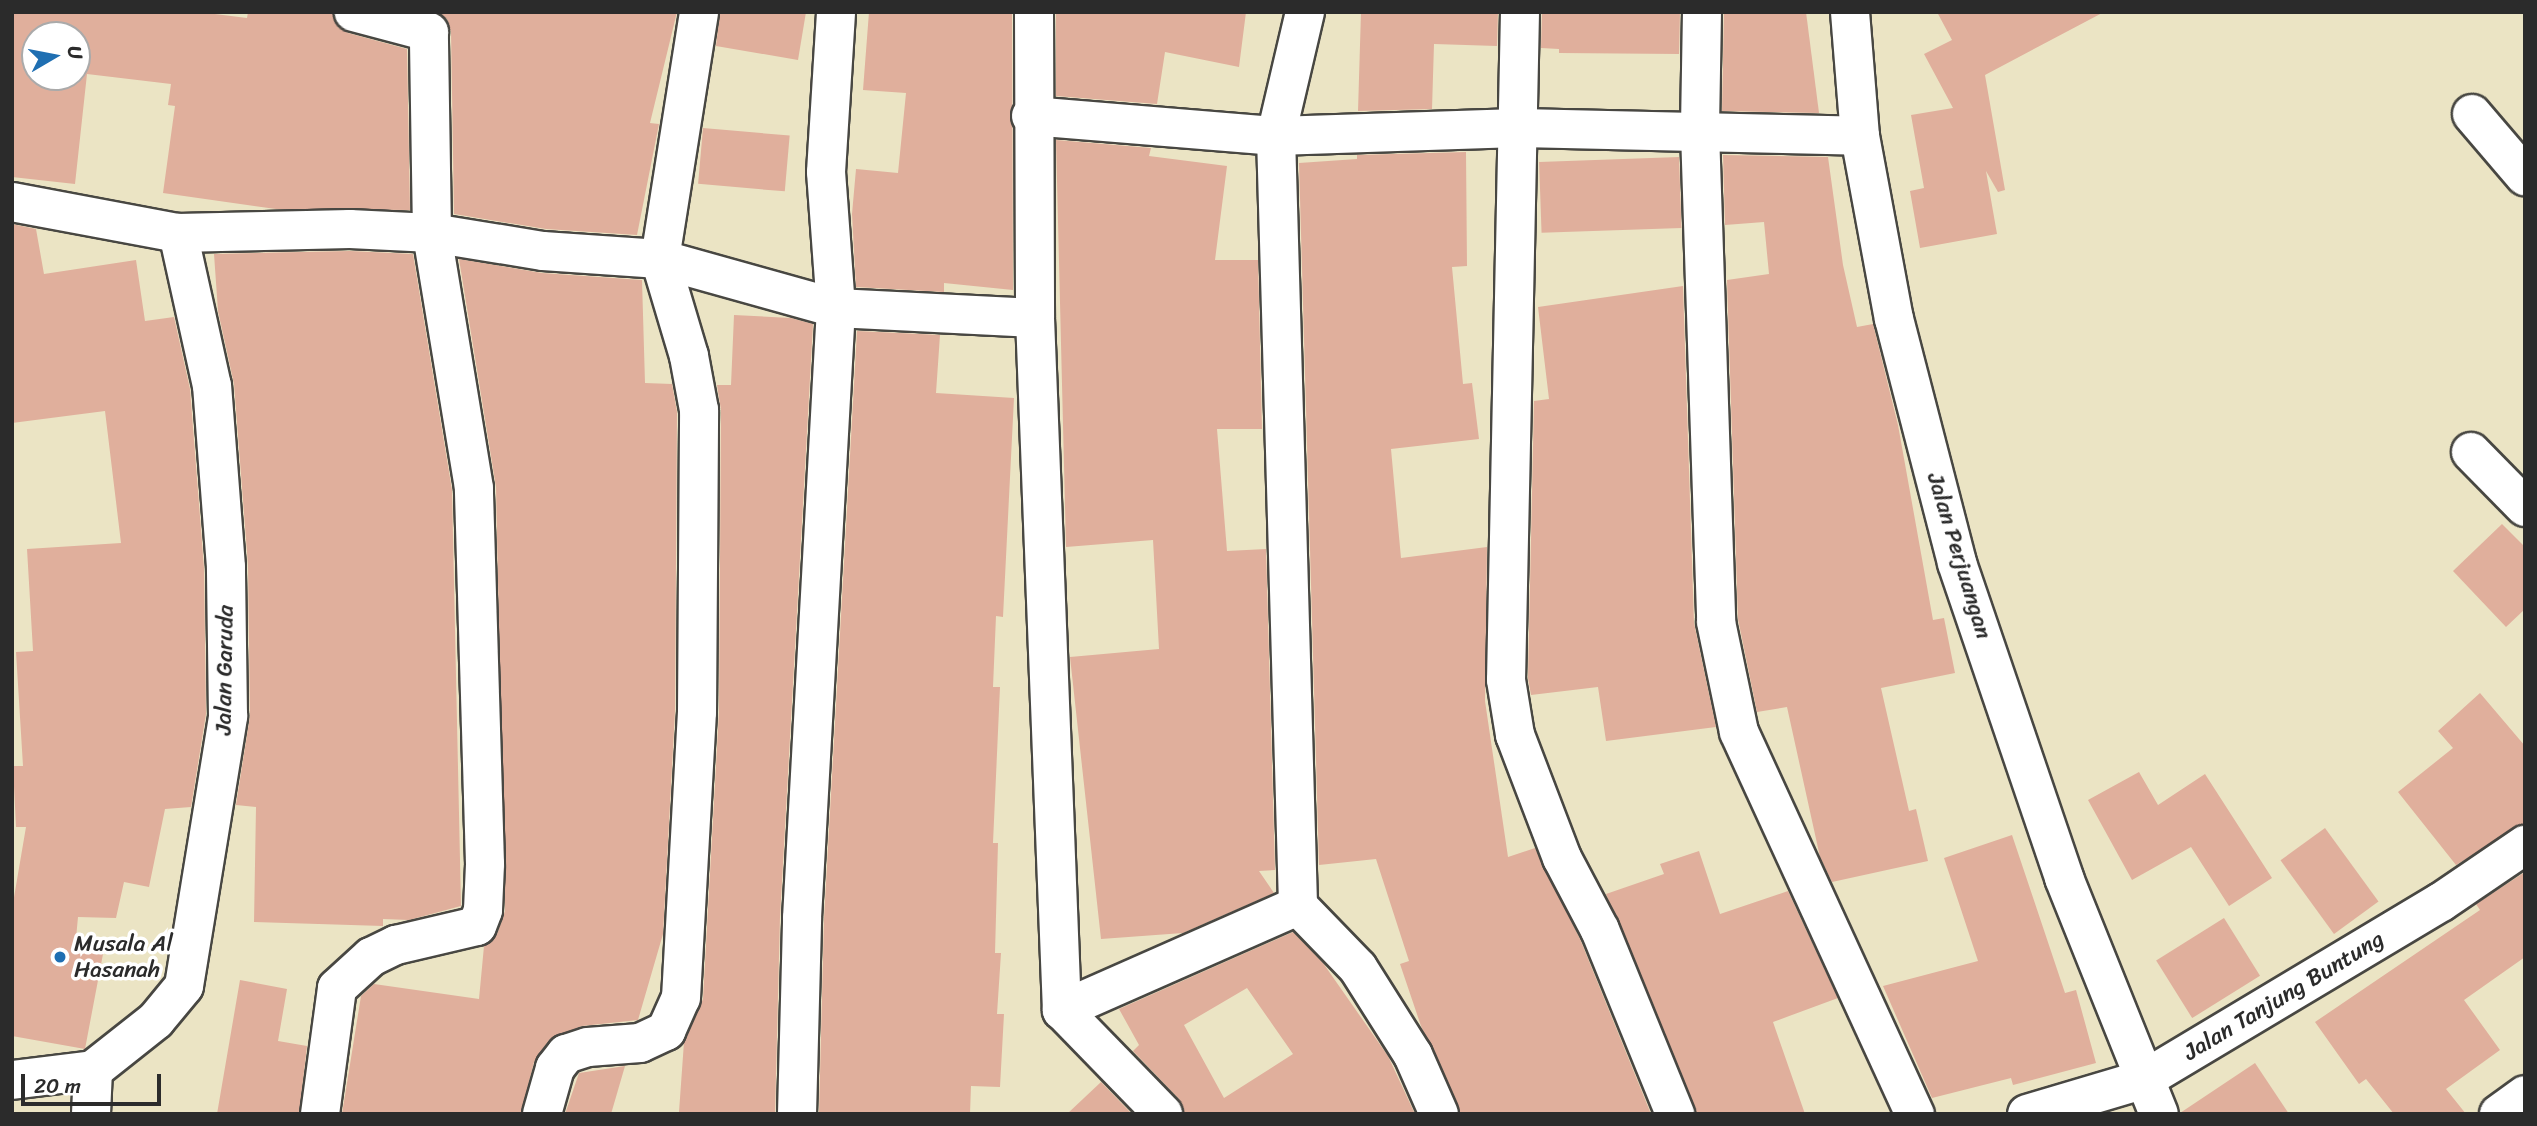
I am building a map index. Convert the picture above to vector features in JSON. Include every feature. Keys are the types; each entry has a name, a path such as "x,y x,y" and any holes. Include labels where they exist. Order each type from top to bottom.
{"street":[{"path":"320,1114 337,988 371,957 396,945 465,932 477,926 483,910 474,488 432,233 433,22 354,12"},
{"path":"542,1114 555,1068 566,1054 588,1047 640,1043 666,1031 681,998 696,712 699,411 689,356 660,258 699,12"},
{"path":"797,1114 803,918 836,309 826,172 836,12"},
{"path":"1034,12 1031,116 1035,318 1062,1010 1163,1114"},
{"path":"1305,12 1276,136 1298,906 1358,968 1413,1055 1439,1114"},
{"path":"1520,12 1508,694 1515,735 1562,858 1600,930 1675,1114"},
{"path":"1702,12 1700,132 1716,622 1739,732 1915,1114"},
{"name":"Jalan Perjuangan","path":"1850,12 1860,136 1894,318 1957,563 2064,878 2160,1114"},
{"path":"2472,114 2525,176"},
{"path":"1031,116 1276,136 1518,128 1860,136"},
{"path":"12,202 178,233 350,229 432,233 542,251 660,258 836,309 1035,318"},
{"name":"Jalan Garuda","path":"93,1070 148,1027 184,986 228,716 226,567 212,386 178,233"},
{"path":"2471,452 2525,507"},
{"name":"Jalan Tanjung Buntung","path":"2027,1114 2145,1079 2441,902 2525,845"},
{"path":"1062,1010 1298,906"},
{"path":"12,1080 93,1070 90,1114"},
{"path":"2499,1114 2525,1095"}],"building":[{"path":"12,12 199,12 247,18 248,12 333,12 338,27 348,33 407,49 410,210 276,209 163,193 175,106 168,105 171,84 91,74 91,21 21,21 21,91 85,91 75,184 12,177"},
{"path":"437,12 677,12 650,123 659,124 637,235 546,229 454,214 451,32 447,19"},
{"path":"720,12 806,12 798,60 716,46"},
{"path":"869,12 1012,12 1013,290 944,283 944,292 856,287 852,214 856,169 898,173 906,93 863,90"},
{"path":"1056,12 1246,12 1239,67 1165,52 1157,104 1056,96"},
{"path":"1361,12 1498,12 1497,46 1434,44 1432,109 1358,111"},
{"path":"1542,12 1680,12 1679,54 1559,53 1559,49 1541,48"},
{"path":"1724,12 1806,12 1819,113 1722,111"},
{"path":"1937,12 2104,12 1985,75 2005,190 1998,192 1986,171 1997,234 1920,248 1910,191 1924,188 1911,115 1953,108 1924,54 1952,40"},
{"path":"703,128 790,136 785,191 698,184"},
{"path":"1056,140 1151,148 1149,156 1227,166 1215,260 1258,260 1262,429 1217,429 1227,551 1266,549 1275,870 1259,871 1274,893 1183,933 1101,939 1070,657 1159,649 1153,540 1066,547"},
{"path":"1466,152 1467,266 1452,267 1463,384 1472,383 1479,439 1391,449 1401,558 1487,547 1485,701 1508,857 1535,848 1580,939 1651,1114 1460,1114 1421,1026 1400,964 1409,961 1376,859 1319,865 1299,163 1357,159 1357,155"},
{"path":"1723,155 1828,157 1843,265 1857,327 1873,324 1898,425 1933,620 1944,618 1955,673 1881,688 1909,811 1916,809 1928,861 1832,882 1820,857 1787,707 1757,712 1738,619 1727,280 1769,274 1764,222 1725,225"},
{"path":"1679,157 1681,228 1542,233 1539,162"},
{"path":"12,224 36,229 44,274 136,260 145,321 174,317 190,389 204,568 206,714 191,807 165,809 149,887 124,882 116,918 78,917 75,949 103,954 85,1049 12,1036 12,909 26,827 16,827 13,766 23,766 16,652 33,651 27,549 121,543 105,411 12,423"},
{"path":"350,251 413,254 452,490 461,906 409,920 383,919 383,926 254,922 256,807 236,805 250,716 248,565 234,384 218,311 214,254"},
{"path":"459,259 542,273 642,280 645,383 672,384 677,412 675,711 663,934 638,1020 582,1026 549,1040 534,1062 521,1114 342,1114 361,996 374,984 479,999 484,946 497,934 505,911 496,487"},
{"path":"1683,286 1694,623 1716,727 1606,741 1598,687 1531,695 1528,678 1534,401 1549,399 1538,307"},
{"path":"734,315 791,318 813,324 780,917 775,1114 679,1112 684,1042 703,999 719,712 721,410 717,385 731,385"},
{"path":"857,331 940,335 936,393 1014,398 1003,617 996,616 993,687 1000,687 993,843 998,843 995,953 1001,953 997,1014 1004,1014 1000,1087 971,1086 970,1114 819,1114 824,919"},
{"path":"2502,524 2525,547 2525,609 2506,627 2453,571"},
{"path":"2480,693 2525,746 2525,823 2456,865 2398,792 2453,748 2438,731"},
{"path":"2139,772 2158,805 2205,774 2272,878 2229,906 2191,847 2132,880 2088,800"},
{"path":"2325,828 2378,902 2334,934 2281,860"},
{"path":"2012,835 2065,993 2076,990 2096,1063 2013,1085 2011,1078 1932,1098 1883,986 1978,961 1944,858"},
{"path":"1699,851 1720,914 1788,891 1838,998 1773,1022 1805,1114 1696,1114 1606,894 1664,874 1660,864"},
{"path":"2525,872 2525,957 2464,1000 2500,1050 2446,1089 2466,1114 2394,1114 2366,1079 2359,1084 2315,1022 2480,910 2476,904"},
{"path":"2224,918 2260,976 2192,1018 2156,960"},
{"path":"1293,932 1323,963 1388,1056 1415,1114 1184,1114 1179,1099 1133,1051 1139,1045 1119,1009","holes":["1247,988 1293,1054 1224,1098 1184,1025"]},
{"path":"240,980 287,989 278,1041 307,1046 299,1114 217,1114"},
{"path":"2255,1063 2289,1114 2180,1114 2180,1113"},
{"path":"625,1066 611,1114 565,1114 579,1073"},
{"path":"1101,1082 1132,1114 1067,1114"}],"place":[{"name":"Musala Al Hasanah","path":"60,957"}]}
